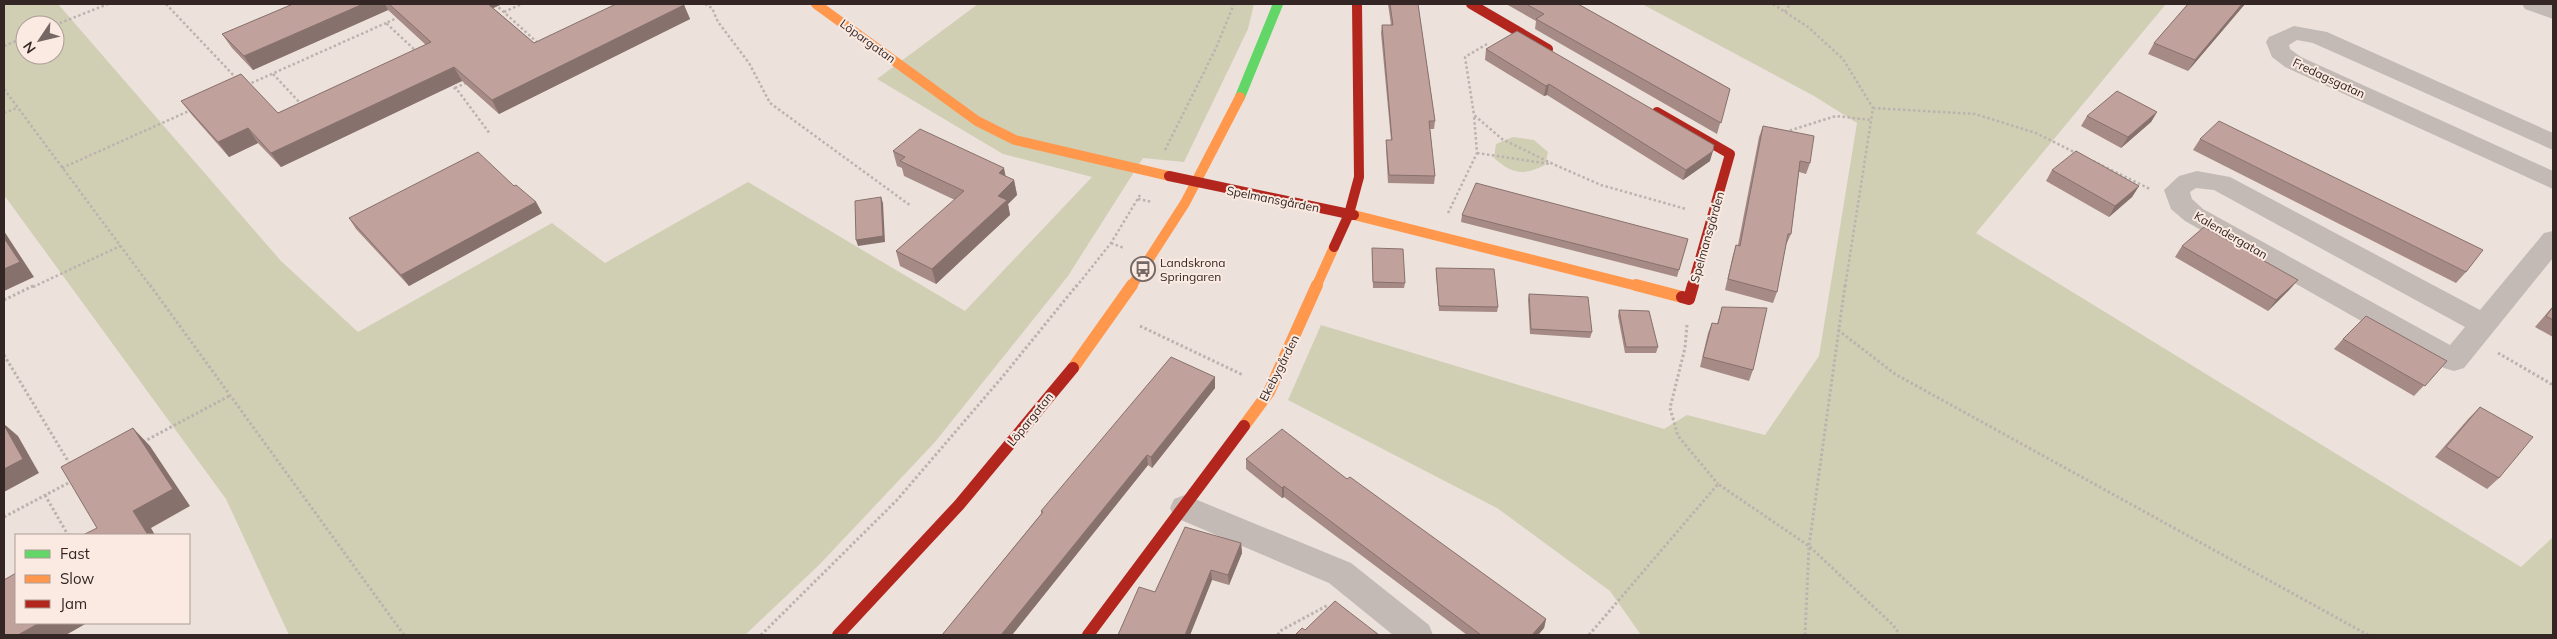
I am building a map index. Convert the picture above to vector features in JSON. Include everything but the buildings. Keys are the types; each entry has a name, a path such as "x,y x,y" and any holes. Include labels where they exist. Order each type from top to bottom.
{"street":[{"name":"Löpargatan","path":"816,4 977,121 1015,140 1152,171 1196,183"},
{"name":"Löpargatan","path":"838,635 951,515 1068,374 1143,269 1196,183 1241,96 1278,4"},
{"path":"1349,214 1359,177 1357,4"},
{"path":"1471,4 1555,53"},
{"path":"2533,4 2553,12"},
{"name":"Fredagsgatan","path":"2553,142 2319,37 2294,33 2277,42 2280,52 2293,62 2553,182"},
{"name":"Spelmansgården","path":"1196,183 1349,214 1690,299 1730,154 1646,106"},
{"path":"2180,203 2176,190 2185,182 2198,178 2221,183 2479,332"},
{"name":"Kalendergatan","path":"2180,203 2194,215 2454,360 2553,240"},
{"name":"Ekebygården","path":"1088,635 1185,508 1271,388 1349,214"},
{"path":"1185,508 1340,573 1417,635"}],"path":[{"path":"65,21 108,4"},
{"path":"166,4 238,80"},
{"path":"495,4 543,48"},
{"path":"504,12 522,4"},
{"path":"705,4 712,8 718,22 749,63 770,103 912,206"},
{"path":"761,635 897,500 1004,375 1111,243 1152,171 1216,48 1234,4"},
{"path":"1773,4 1808,27 1844,59 1873,108 1838,330 1809,546 1805,635"},
{"path":"1785,12 1790,4"},
{"path":"244,86 404,15"},
{"path":"386,23 421,56"},
{"path":"1436,236 1476,153 1474,115 1465,57 1513,29"},
{"path":"273,74 306,109"},
{"path":"455,88 473,80"},
{"path":"448,82 455,88 490,134"},
{"path":"4,89 231,395 404,635"},
{"path":"4,113 17,108"},
{"path":"1873,108 1975,114 2036,133 2081,155"},
{"path":"62,168 192,110"},
{"path":"1474,115 1502,138 1553,164 1601,185 1713,216"},
{"path":"1782,133 1836,116 1871,120"},
{"path":"1476,153 1553,164"},
{"path":"2090,160 2180,203"},
{"path":"4,300 120,246"},
{"path":"1690,299 1685,348 1670,408 1678,436 1718,484 1809,546 1893,625 1900,635"},
{"path":"1134,324 1271,388"},
{"path":"1838,330 1895,374 2368,635"},
{"path":"2479,332 2553,386"},
{"path":"4,355 73,469"},
{"path":"138,445 231,395"},
{"path":"4,517 78,477"},
{"path":"1590,635 1718,484"},
{"path":"45,495 67,534"},
{"path":"1278,635 1280,631 1337,600 1340,573"}],"green space":[{"path":"4,4 58,4 281,261 358,332 552,223 605,263 748,182 965,311 1092,177 1003,154 877,79 978,4 1254,4 1248,29 1184,162 1143,158 1068,276 935,442 820,564 745,635 289,635 226,499 4,195"},
{"path":"1642,4 2166,4 1976,233 2521,567 2553,537 2553,635 1641,635 1610,591 1497,508 1288,400 1321,325 1664,429 1687,415 1765,435 1819,356 1857,123 1814,96"},
{"path":"1513,137 1534,140 1548,152 1545,165 1530,171 1518,172 1506,167 1494,158 1496,144"}],"traffic: fast":[{"path":"1240,97 1278,4"}],"traffic: slow":[{"path":"816,4 977,121 1015,140 1169,176"},
{"path":"1073,368 1120,304 1185,203 1240,97"},
{"path":"1354,215 1682,297"},
{"path":"1244,426 1269,392 1334,247"}],"traffic: jam":[{"path":"1354,215 1349,214 1359,177 1357,4"},
{"path":"1471,4 1548,49"},
{"path":"1657,112 1730,154 1689,299 1682,297"},
{"path":"1169,176 1349,214 1334,247"},
{"path":"838,635 989,472 1073,368"},
{"path":"1088,635 1244,426"}],"place":[{"name":"Landskrona Springaren","path":"1143,269"}]}
